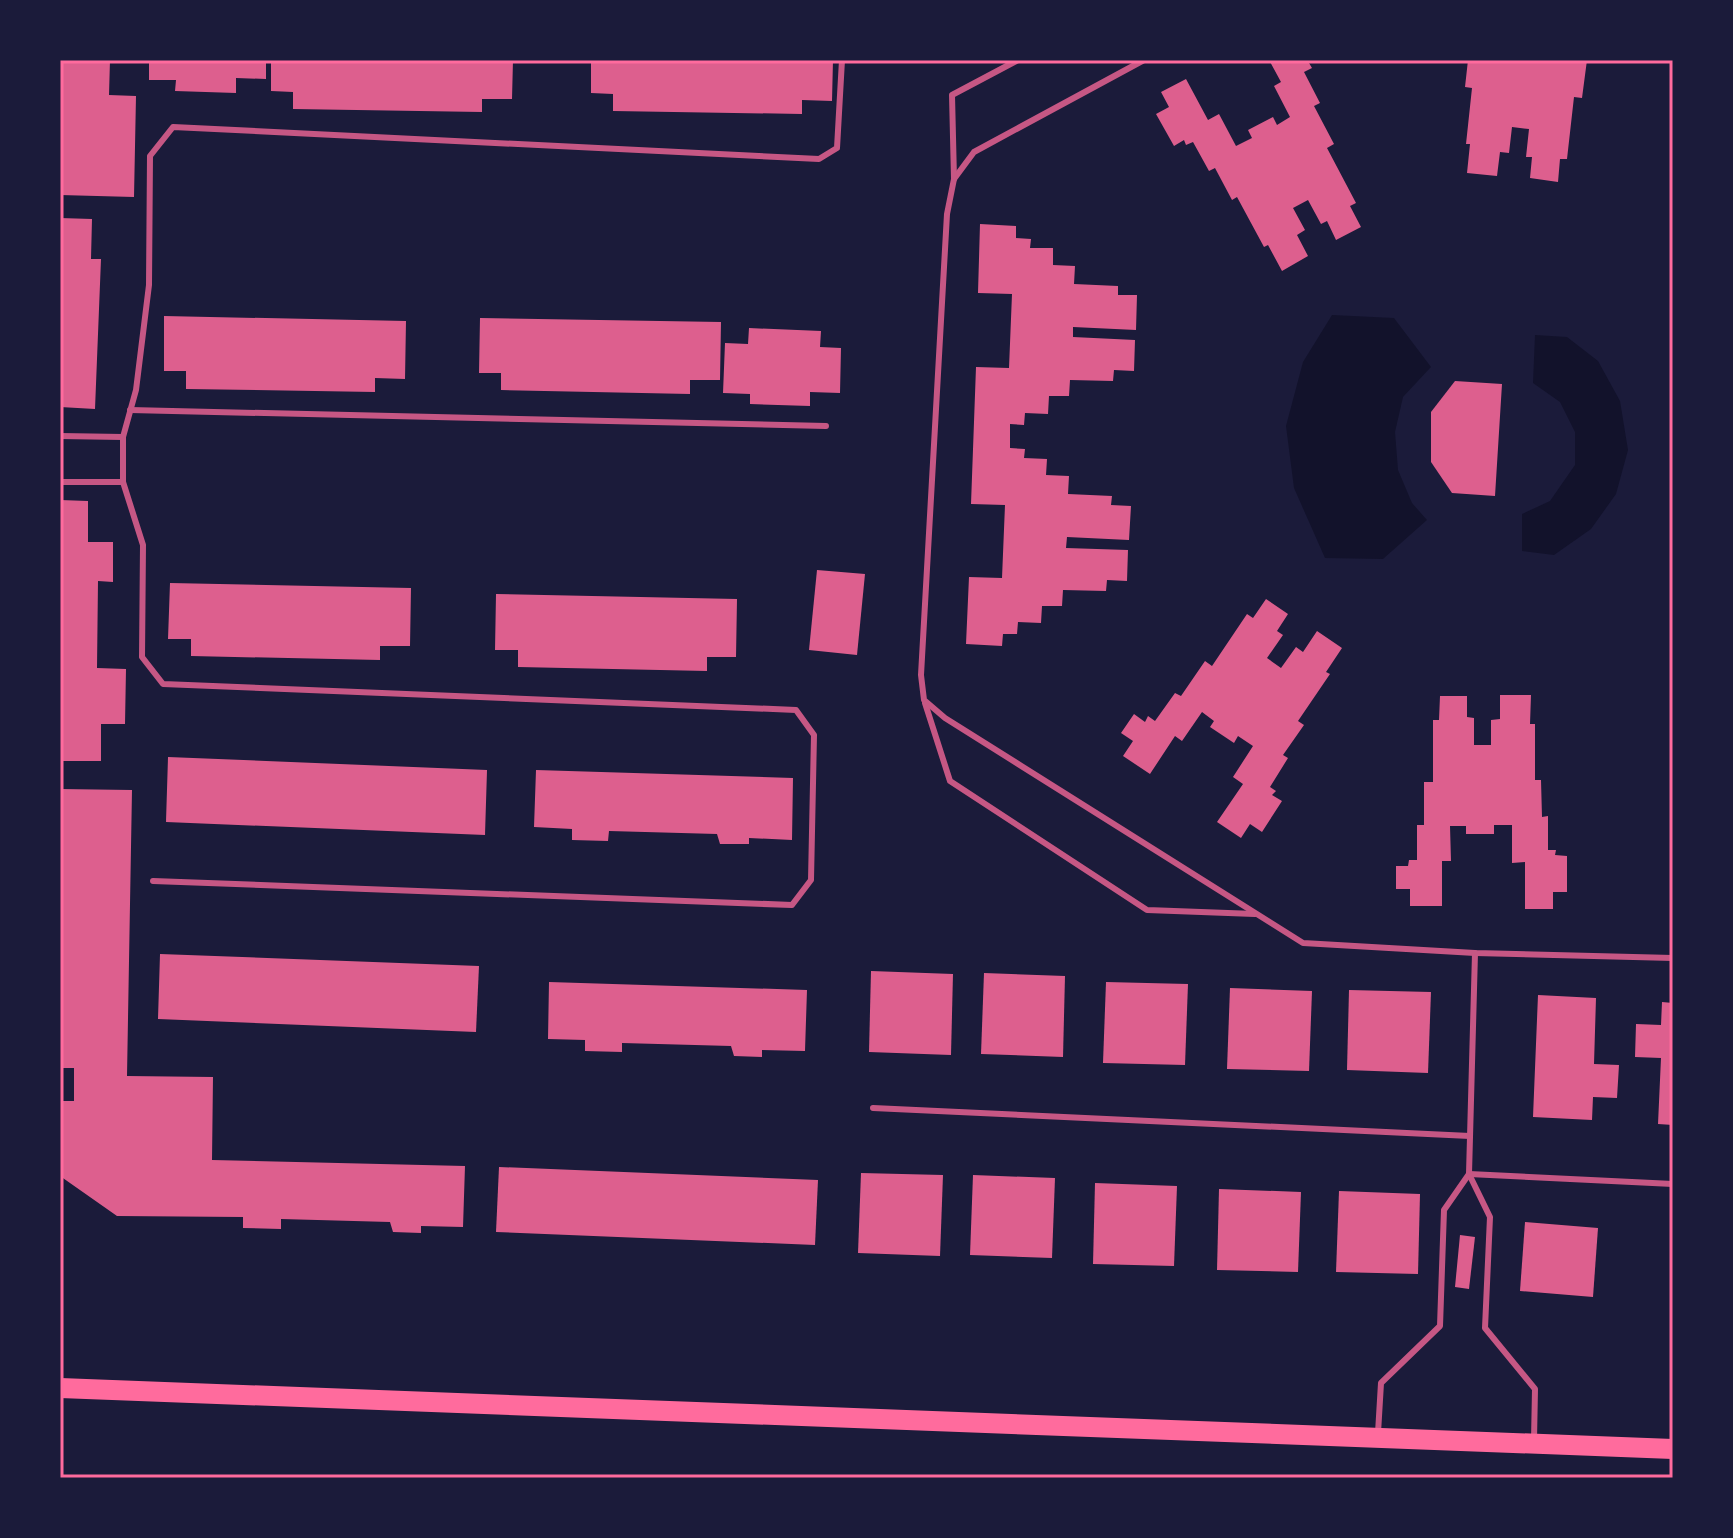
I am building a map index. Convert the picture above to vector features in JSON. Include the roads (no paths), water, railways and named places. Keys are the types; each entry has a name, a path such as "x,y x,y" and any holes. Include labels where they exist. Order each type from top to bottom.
{"main road":[{"path":"60,1388 1673,1449"}],"lane":[{"path":"153,881 792,905 811,880 814,735 796,710 163,684 142,657 143,545 123,482 123,437 136,390 149,285 150,156 173,127 819,159 837,148 842,60"},
{"path":"1018,60 952,95 954,179 946,230 921,675 924,700 950,781 1147,910 1257,914"},
{"path":"954,179 974,152 1144,60"},
{"path":"130,410 826,426"},
{"path":"60,436 123,437"},
{"path":"60,482 123,482"},
{"path":"924,700 945,718 1303,943 1475,953 1673,958"},
{"path":"1475,953 1469,1174 1490,1217 1485,1328 1535,1389 1534,1443"},
{"path":"873,1108 1470,1136"},
{"path":"1469,1174 1673,1184"},
{"path":"1377,1438 1381,1383 1440,1326 1444,1210 1469,1174"}]}
